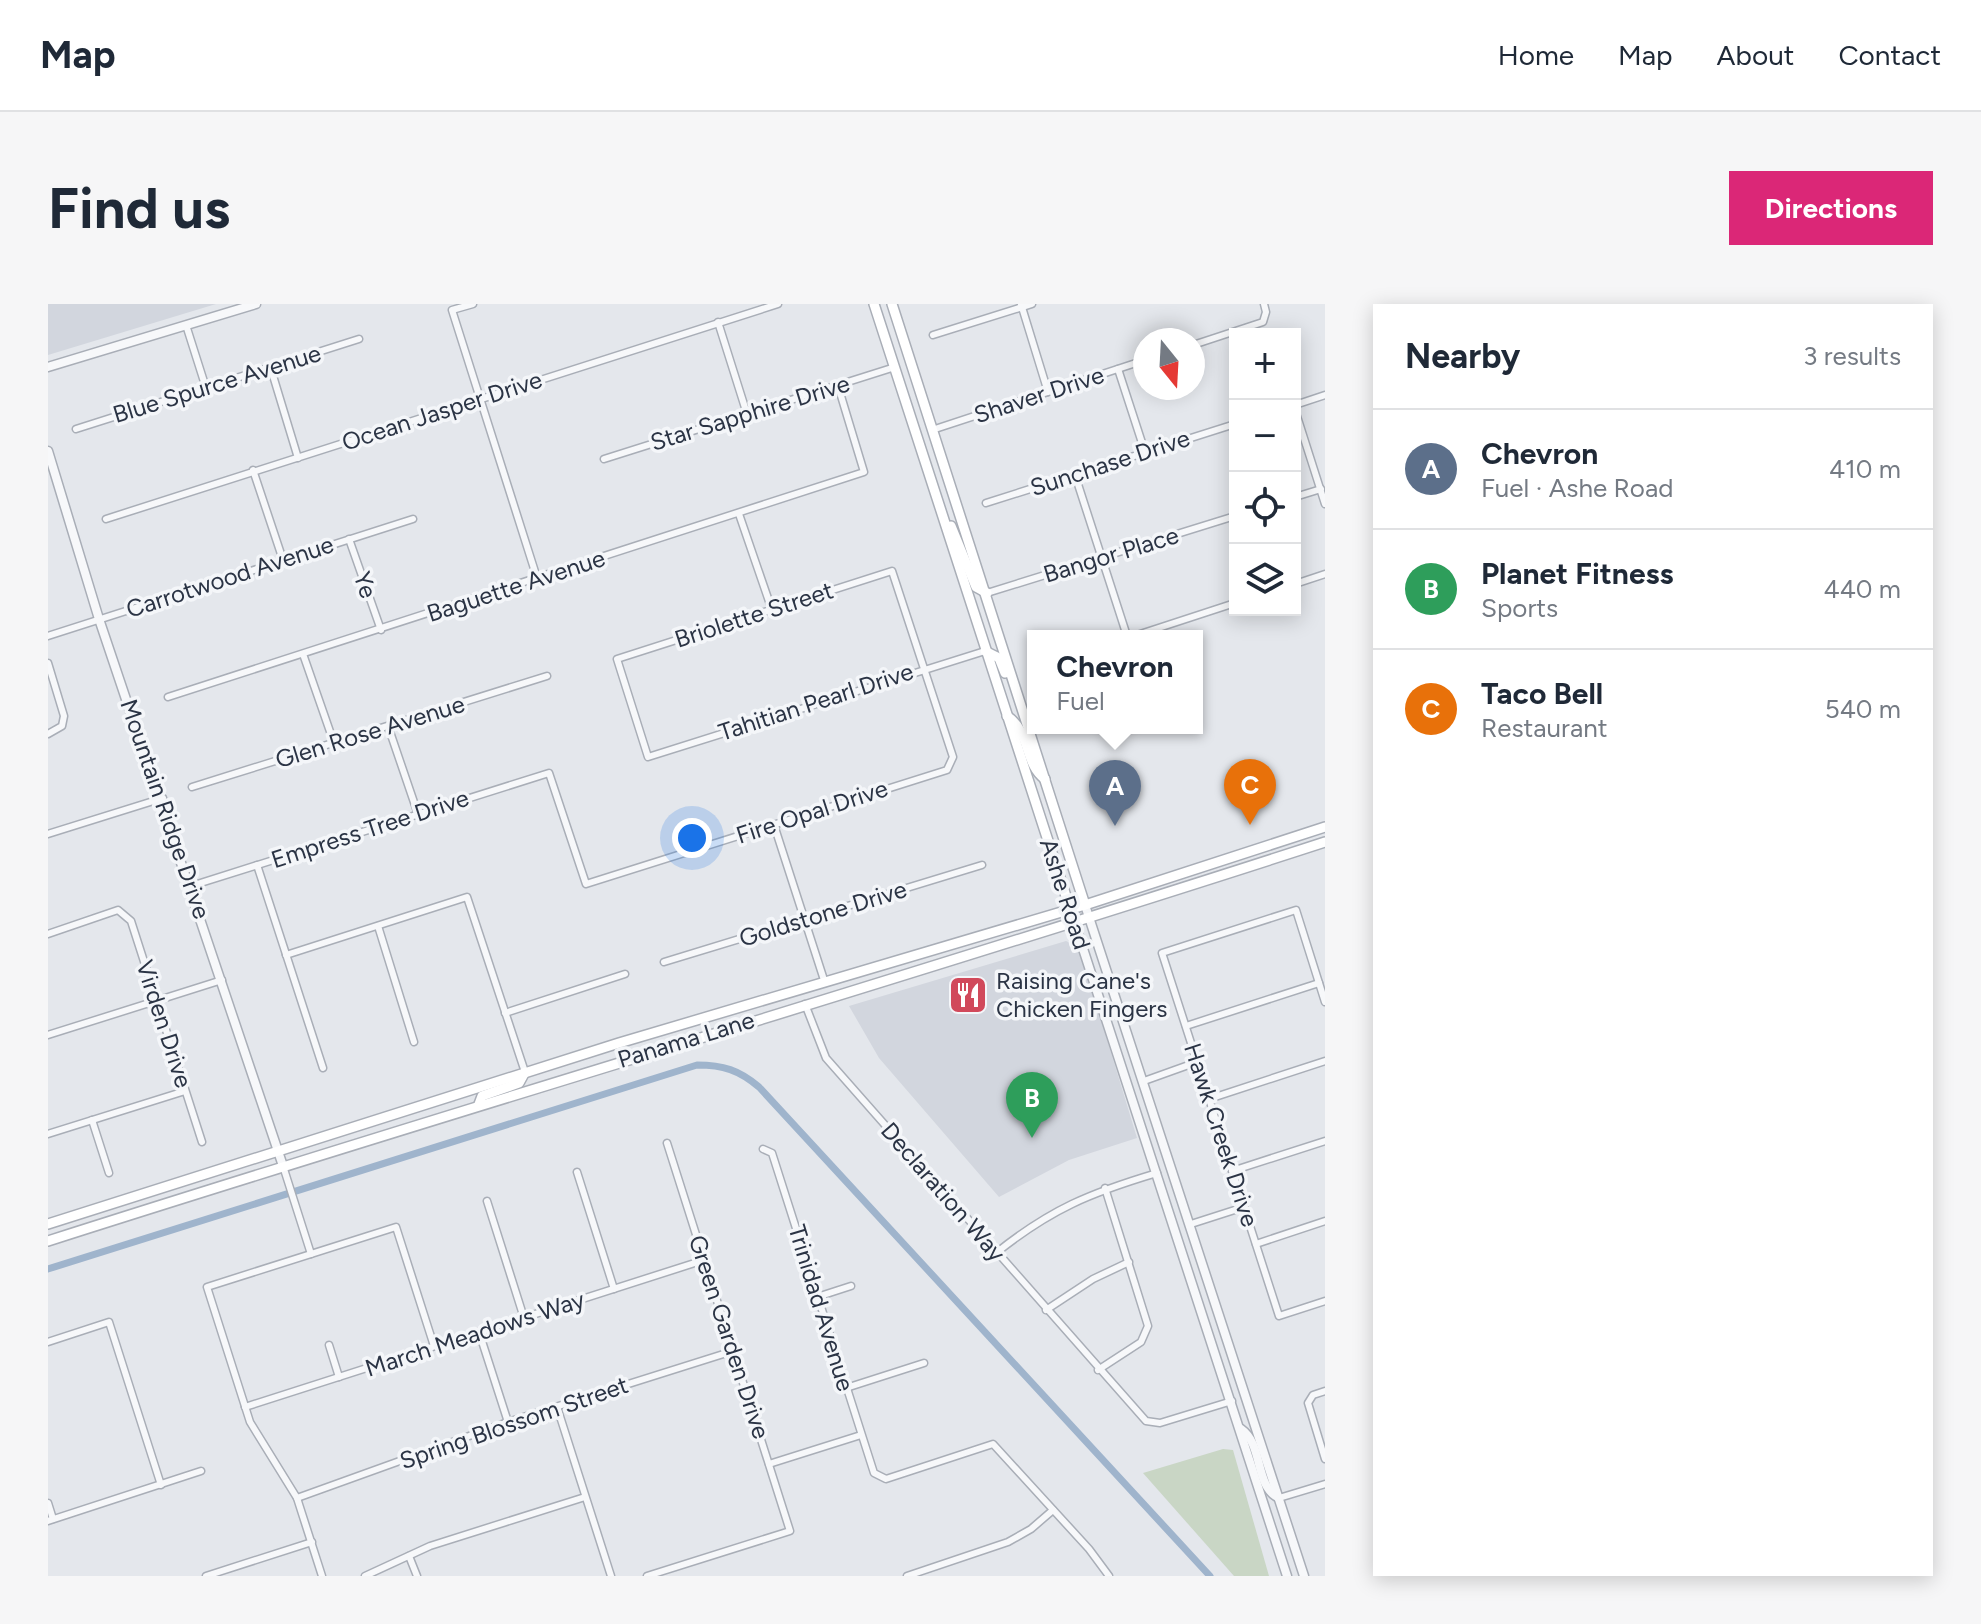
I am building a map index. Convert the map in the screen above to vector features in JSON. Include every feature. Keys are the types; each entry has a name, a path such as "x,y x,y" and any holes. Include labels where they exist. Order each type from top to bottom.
{"main road":[{"name":"Ashe Road","path":"874,304 1075,924"},
{"name":"Ashe Road","path":"892,304 1027,724"},
{"path":"944,517 954,532 976,587 987,593"},
{"path":"985,651 999,658 1014,702 1023,712"},
{"path":"1007,716 1020,726 1037,773 1046,780"},
{"name":"Ashe Road","path":"1030,734 1085,905"},
{"name":"Panama Lane","path":"48,1224 525,1072 1070,910 1325,827"},
{"name":"Panama Lane","path":"48,1241 479,1104 1075,924 1325,842"},
{"path":"805,1004 825,983"},
{"path":"479,1104 482,1096 519,1083 525,1072"}],"street":[{"path":"48,367 256,304"},
{"path":"473,304 452,310 537,578"},
{"name":"Ocean Jasper Drive","path":"106,519 778,304"},
{"path":"933,335 1032,304"},
{"path":"1205,341 1263,322 1266,312 1264,304"},
{"path":"1022,306 1048,392"},
{"path":"718,322 747,414"},
{"path":"186,325 206,388"},
{"name":"Blue Spurce Avenue","path":"76,429 359,339"},
{"name":"Shaver Drive","path":"932,430 1133,364"},
{"name":"Star Sapphire Drive","path":"604,459 895,367"},
{"path":"271,369 298,458"},
{"path":"1118,369 1145,452"},
{"name":"Baguette Avenue","path":"168,697 864,472 838,386"},
{"path":"1301,405 1325,395"},
{"name":"Sunchase Drive","path":"986,503 1229,426"},
{"path":"1301,426 1325,504"},
{"name":"Mountain Ridge Drive","path":"48,451 99,619 163,798 283,1166"},
{"path":"253,470 283,560"},
{"path":"1075,475 1125,630"},
{"path":"1301,495 1321,489"},
{"path":"739,514 772,610"},
{"name":"Bangor Place","path":"987,593 1229,518"},
{"name":"Carrotwood Avenue","path":"48,636 413,519"},
{"name":"Ye","path":"349,539 381,630"},
{"name":"Briolette Street","path":"648,757 617,659 892,571 924,667"},
{"path":"1301,582 1325,574"},
{"path":"1152,630 1229,605"},
{"name":"Tahitian Pearl Drive","path":"648,757 924,667 985,651"},
{"path":"303,654 334,743"},
{"path":"48,663 64,716 62,726 48,734"},
{"name":"Fire Opal Drive","path":"586,884 947,770 953,757 924,667"},
{"name":"Glen Rose Avenue","path":"192,787 547,676"},
{"path":"388,726 418,814"},
{"name":"Empress Tree Drive","path":"191,886 549,773 586,884"},
{"path":"48,834 163,798"},
{"path":"774,825 825,983"},
{"path":"257,865 323,1068"},
{"name":"Goldstone Drive","path":"664,962 982,865"},
{"path":"286,955 467,897 525,1072"},
{"name":"Ashe Road","path":"1085,905 1304,1576"},
{"name":"Virden Drive","path":"48,934 118,910 131,921 202,1142"},
{"name":"Hawk Creek Drive","path":"1319,983 1296,910 1162,953 1279,1316 1325,1301"},
{"name":"Ashe Road","path":"1075,924 1287,1576"},
{"path":"378,926 414,1042"},
{"path":"505,1013 625,974"},
{"path":"48,1035 222,980"},
{"path":"1186,1026 1319,983 1325,1002"},
{"name":"Declaration Way","path":"805,1004 826,1058 1146,1421 1160,1423 1232,1401"},
{"path":"1209,1099 1325,1061"},
{"path":"1144,1081 1197,1062"},
{"path":"48,1134 185,1091"},
{"path":"92,1120 109,1173"},
{"path":"1232,1171 1325,1141"},
{"name":"Green Garden Drive","path":"660,1574 790,1531 667,1143"},
{"name":"Trinidad Avenue","path":"763,1149 772,1153 874,1473 886,1479 993,1444 1053,1510"},
{"path":"283,1166 311,1254"},
{"path":"577,1172 614,1289"},
{"path":"996,1253 1039,1219 1105,1188 1157,1173"},
{"path":"1098,1370 1146,1336 1148,1326 1105,1188"},
{"path":"487,1201 524,1318"},
{"path":"1191,1224 1244,1207"},
{"path":"1256,1244 1325,1221"},
{"path":"322,1576 297,1498 256,1437 207,1287 396,1227 434,1346"},
{"name":"March Meadows Way","path":"245,1407 704,1260"},
{"path":"1046,1310 1093,1279 1129,1262"},
{"path":"817,1297 851,1286"},
{"path":"48,1342 109,1322 161,1485"},
{"path":"479,1332 508,1422"},
{"path":"329,1345 339,1377"},
{"name":"Spring Blossom Street","path":"297,1498 508,1422 733,1351"},
{"path":"846,1388 924,1363"},
{"path":"1325,1391 1313,1395 1308,1403 1325,1459"},
{"path":"557,1407 611,1576"},
{"path":"1240,1428 1250,1438 1269,1490 1279,1498 1325,1484"},
{"path":"769,1464 861,1435"},
{"path":"48,1503 50,1520 201,1471"},
{"path":"365,1576 409,1556 585,1497"},
{"path":"907,1575 1008,1542 1031,1529 1053,1510 1109,1576"},
{"path":"206,1576 312,1542"},
{"path":"409,1556 417,1576"},
{"path":"647,1576 660,1574"}],"shaded area":[{"path":"48,304 216,304 48,355"},
{"path":"1066,941 1079,947 1137,1138 1069,1160 999,1197 879,1058 849,1006"}],"green space":[{"path":"1223,1449 1233,1450 1269,1576 1234,1576 1143,1473"}],"waterway":[{"path":"48,1269 697,1065 723,1067 745,1076 759,1087 1210,1576"}],"place":[{"name":"Taco Bell","path":"1250,825"},
{"name":"Chevron","path":"1115,826"},
{"name":"Raising Cane's Chicken Fingers","path":"968,995"},
{"name":"Planet Fitness","path":"1032,1138"}]}
